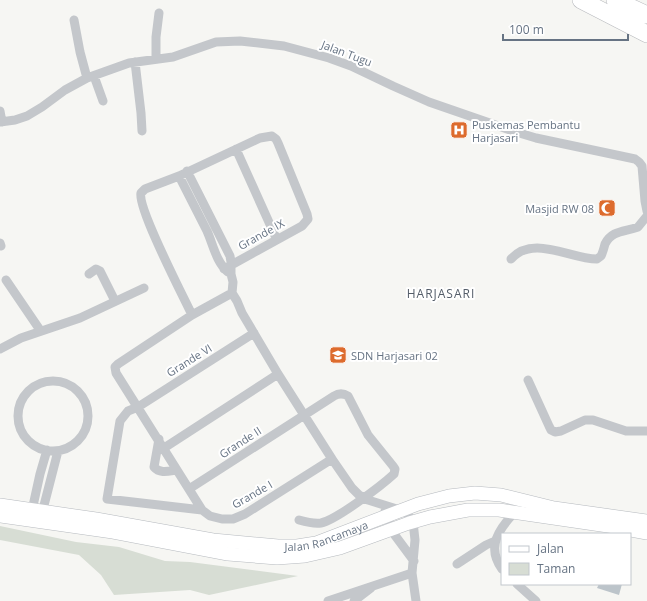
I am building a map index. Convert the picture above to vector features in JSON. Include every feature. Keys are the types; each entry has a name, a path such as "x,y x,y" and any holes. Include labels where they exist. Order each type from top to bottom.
{"highway":[{"path":"581,0 647,34"},
{"path":"616,0 647,15"}],"street":[{"path":"156,59 156,37 159,14"},
{"path":"74,20 80,52 90,77 103,101"},
{"name":"Jalan Tugu","path":"1,122 27,116 65,90 90,77 135,62 173,56 212,43 230,40 284,46 341,62 429,102 516,132 536,138 635,159 642,166 647,211"},
{"path":"135,62 142,113 142,131"},
{"path":"0,111 1,122"},
{"name":"Grande IX","path":"229,269 302,226 308,219 276,139 272,136 265,136 236,149"},
{"path":"192,315 146,217 140,197 141,193 145,189 236,149 277,240"},
{"path":"183,173 216,256 229,269 233,282 232,293 278,374 352,488 363,498 385,510 391,530 414,561"},
{"path":"511,259 517,252 534,248 552,249 593,259 599,258 603,252 605,244 614,234 621,230 638,228 647,216"},
{"path":"89,274 96,269 100,271 115,301"},
{"path":"6,280 40,330"},
{"path":"0,349 40,330 80,318 144,288"},
{"path":"202,510 176,470 159,439 114,370 116,365 192,315 232,293"},
{"name":"Grande VI","path":"107,499 120,421 128,411 138,407 254,333"},
{"path":"164,448 278,374"},
{"path":"528,380 551,430 554,432 561,431 585,420 600,421 626,431 647,431"},
{"path":"48,381 60,382 70,385 79,392 85,401 88,412 88,423 84,433 77,442 68,448 58,451 47,450 37,447 28,441 22,432 18,421 18,410 22,400 29,391 48,381"},
{"name":"Grande II","path":"189,489 304,415 337,395 343,394 348,396 368,435 395,469 394,474 363,498"},
{"path":"159,439 154,467 163,471 176,470"},
{"path":"36,516 39,480 47,450"},
{"path":"36,516 58,451"},
{"name":"Grande I","path":"107,499 202,510 216,518 228,519 239,517 332,459"},
{"name":"Jalan Rancamaya","path":"0,516 96,519 202,538 278,546 298,546 316,543 341,534 385,510 400,510 449,496 486,494 501,495 570,510 647,521"},
{"path":"299,520 315,523 324,522 363,498"},
{"name":"Jalan Rancamaya","path":"0,505 36,516 113,532 228,554 277,558 305,556 329,551 351,545 413,522 430,517 468,510 488,510 514,513 616,527 647,533"},
{"path":"400,510 407,514 413,522 415,540 412,573 416,601"},
{"path":"501,567 497,560 498,537 503,525 514,513"},
{"path":"457,564 498,537"},
{"path":"328,601 412,573"},
{"path":"518,585 536,601"},
{"path":"354,601 373,586"}],"green space":[{"path":"0,526 76,542 119,547 165,561 190,562 298,576 209,595 190,590 114,595 101,575 79,555 0,540"}],"shaded area":[{"path":"598,585 622,585 619,595 597,588"}],"place":[{"name":"Puskemas Pembantu Harjasari","path":"459,130"},
{"name":"Masjid RW 08","path":"607,208"},
{"name":"SDN Harjasari 02","path":"338,355"}],"district":[{"name":"HARJASARI","path":"441,293"}]}
